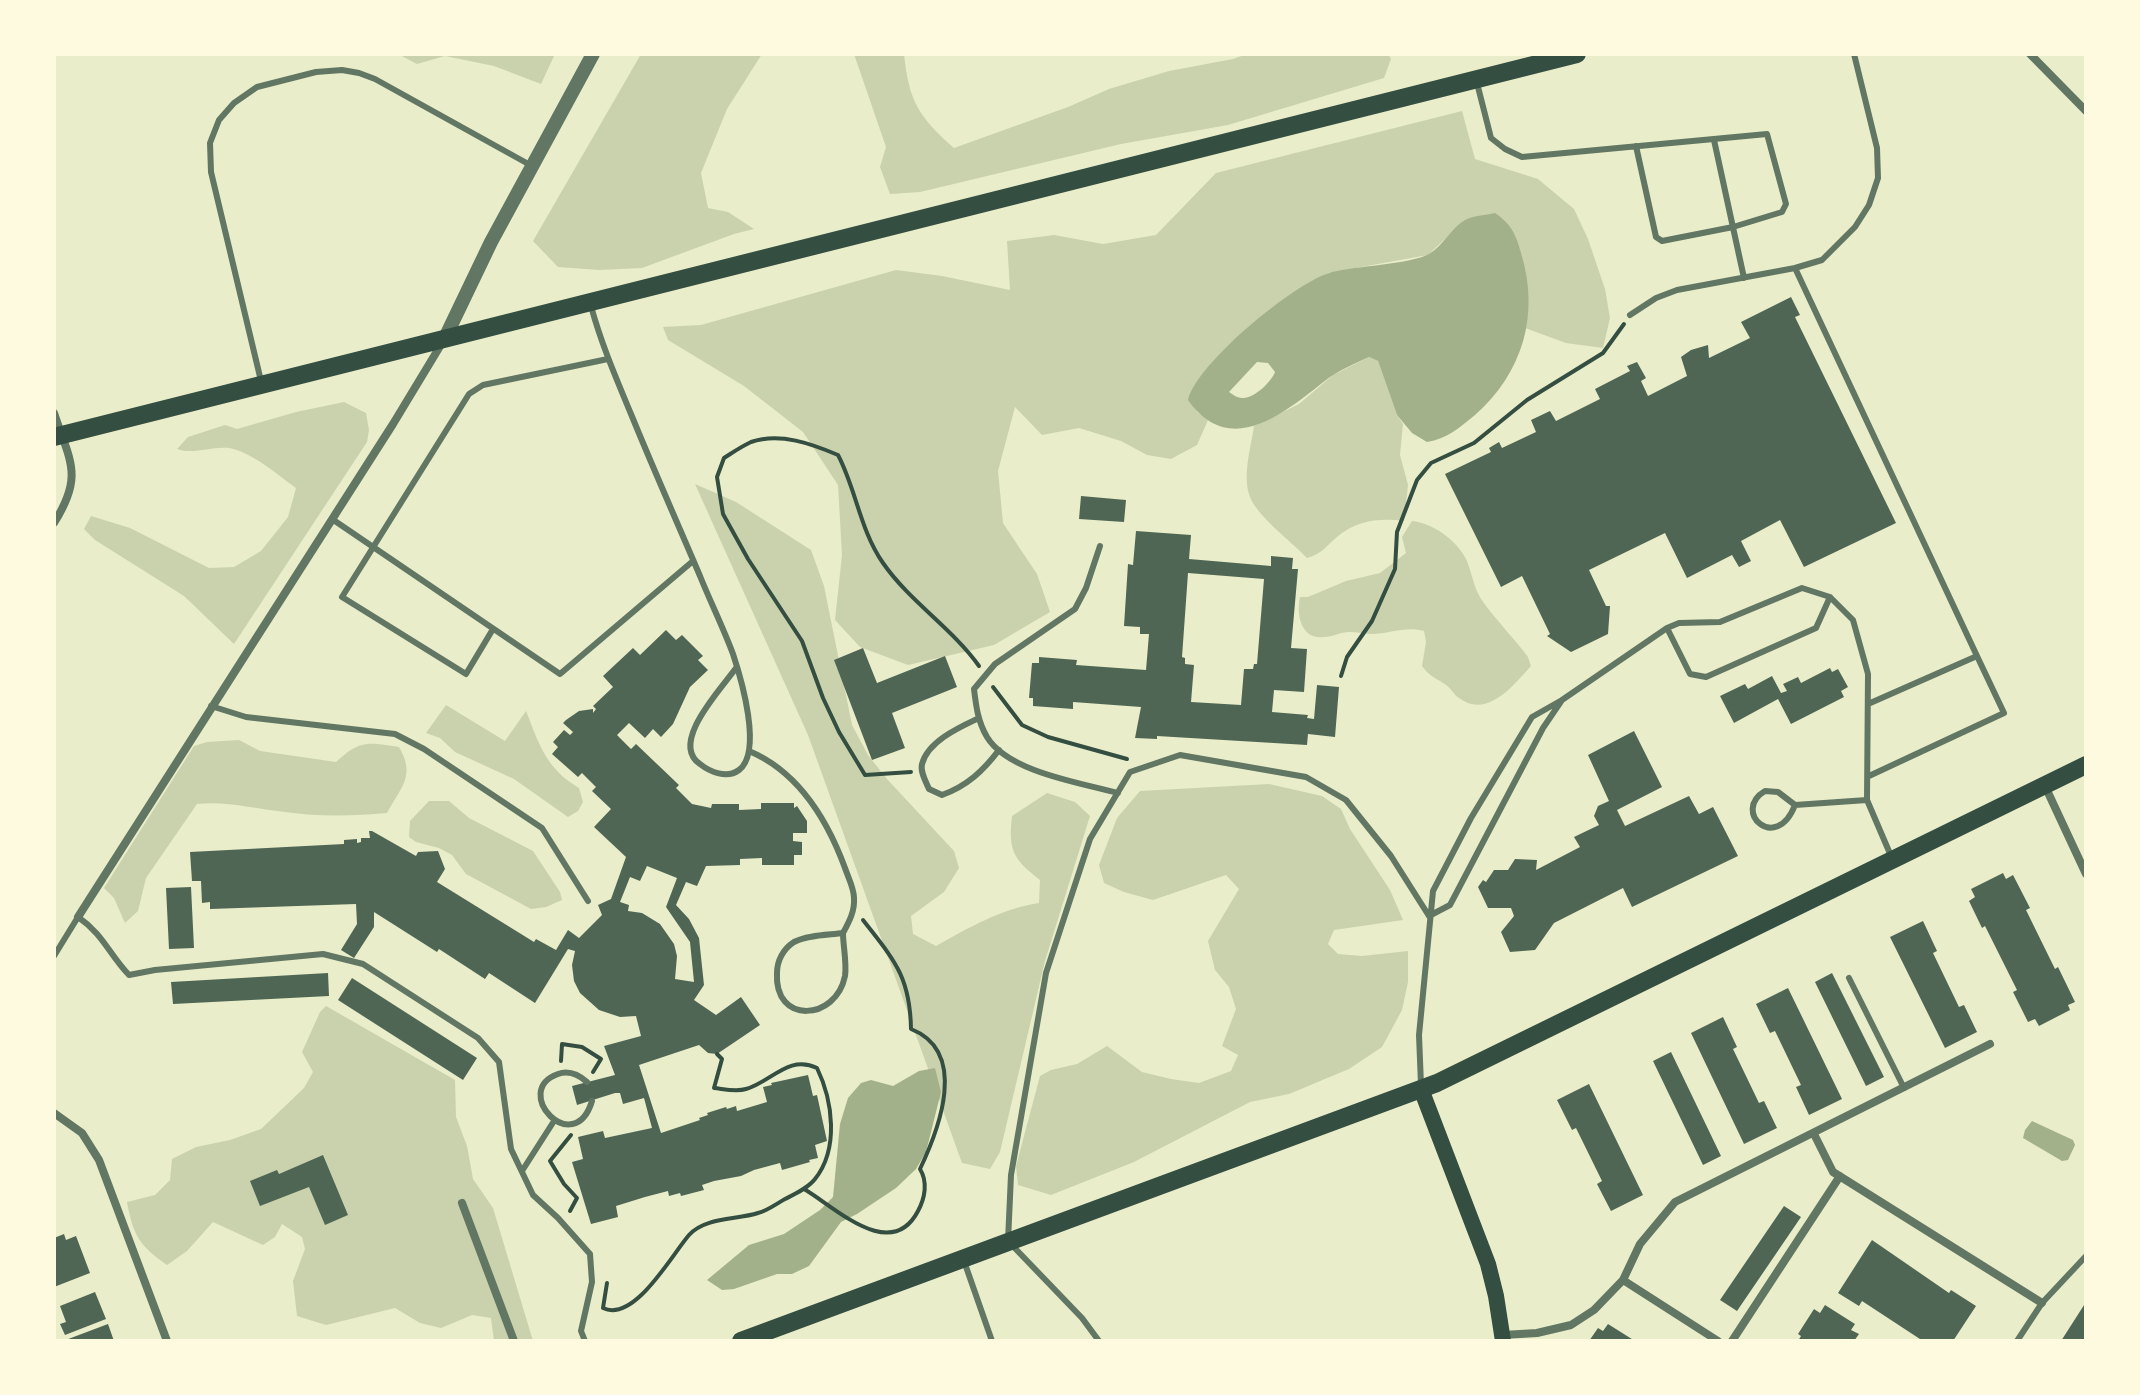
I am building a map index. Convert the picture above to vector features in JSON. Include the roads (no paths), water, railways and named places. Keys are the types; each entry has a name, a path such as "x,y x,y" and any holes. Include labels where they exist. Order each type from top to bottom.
{"main road":[{"path":"58,436 1577,54"},
{"path":"741,1341 1421,1089 2086,765"},
{"path":"1421,1089 1488,1264 1503,1338"}],"street":[{"path":"78,917 444,340 491,242 593,54"},
{"path":"2030,54 2086,111"},
{"path":"54,413 58,436 71,458 73,473 70,491 54,523"},
{"path":"2044,785 2086,874"},
{"path":"1503,1338 1571,1325 1594,1310 1623,1280 1640,1244 1675,1202 1990,1044"},
{"path":"54,1113 82,1133 99,1160 167,1341"},
{"path":"1814,1134 1833,1172 2042,1303"},
{"path":"1732,1341 1840,1176"},
{"path":"462,1203 514,1341"},
{"path":"1623,1280 1718,1341"}],"lane":[{"path":"1630,315 1656,298 1677,290 1822,260 1855,227 1869,205 1878,178 1877,148 1854,54"},
{"path":"261,385 211,172 210,143 219,120 234,103 257,87 316,72 342,70 359,73 532,166"},
{"path":"1476,80 1491,138 1522,157 1540,157 1636,146 1767,134 1786,204 1782,212 1733,227 1662,241 1656,237 1636,146"},
{"path":"1714,140 1744,278"},
{"path":"1795,268 2004,713 1869,776"},
{"path":"590,302 608,359 736,668 750,722 749,751 742,768 733,773 720,774 694,761 688,749 693,728 736,668"},
{"path":"493,629 466,674 342,597 469,394 483,385 608,359"},
{"path":"332,519 560,674 693,561"},
{"path":"1100,546 1086,588 1075,609 995,664 974,689 979,718 987,739 1006,756 1045,774 1118,793"},
{"path":"1421,1089 1419,1035 1429,916 1433,891 1445,867 1532,717 1667,628 1679,623 1720,622 1802,588 1830,597 1853,620 1868,674 1867,800 1892,860"},
{"path":"1667,628 1690,674 1706,677 1816,628 1830,597"},
{"path":"1868,704 1977,656"},
{"path":"1429,916 1450,905 1543,728 1562,700"},
{"path":"211,706 246,717 395,734 424,749 542,828 588,901"},
{"path":"979,718 932,748 922,764 929,789 942,795 967,783 985,768 999,750"},
{"path":"749,751 771,760 790,776 813,804 838,849 855,896 853,910 843,933 845,972 837,994 822,1008 807,1011 793,1009 786,1004 776,983 779,959 795,941 843,933"},
{"path":"1099,1341 1082,1318 1008,1241 1011,1175 1046,973 1090,839 1130,772 1180,755 1306,777 1346,800 1391,856 1429,916"},
{"path":"1795,805 1785,823 1774,828 1757,822 1752,811 1760,794 1771,791 1783,795 1795,805 1867,800"},
{"path":"54,956 78,917 96,929 114,960 129,975 323,954 363,964 478,1038 499,1062 511,1149 533,1195 590,1254 592,1282 581,1331 585,1341"},
{"path":"1849,978 1904,1088"},
{"path":"587,1082 576,1074 561,1073 551,1077 542,1091 543,1108 554,1121 579,1121 592,1101"},
{"path":"522,1171 554,1121"},
{"path":"2017,1341 2042,1303 2086,1256"},
{"path":"962,1258 992,1341"}]}
